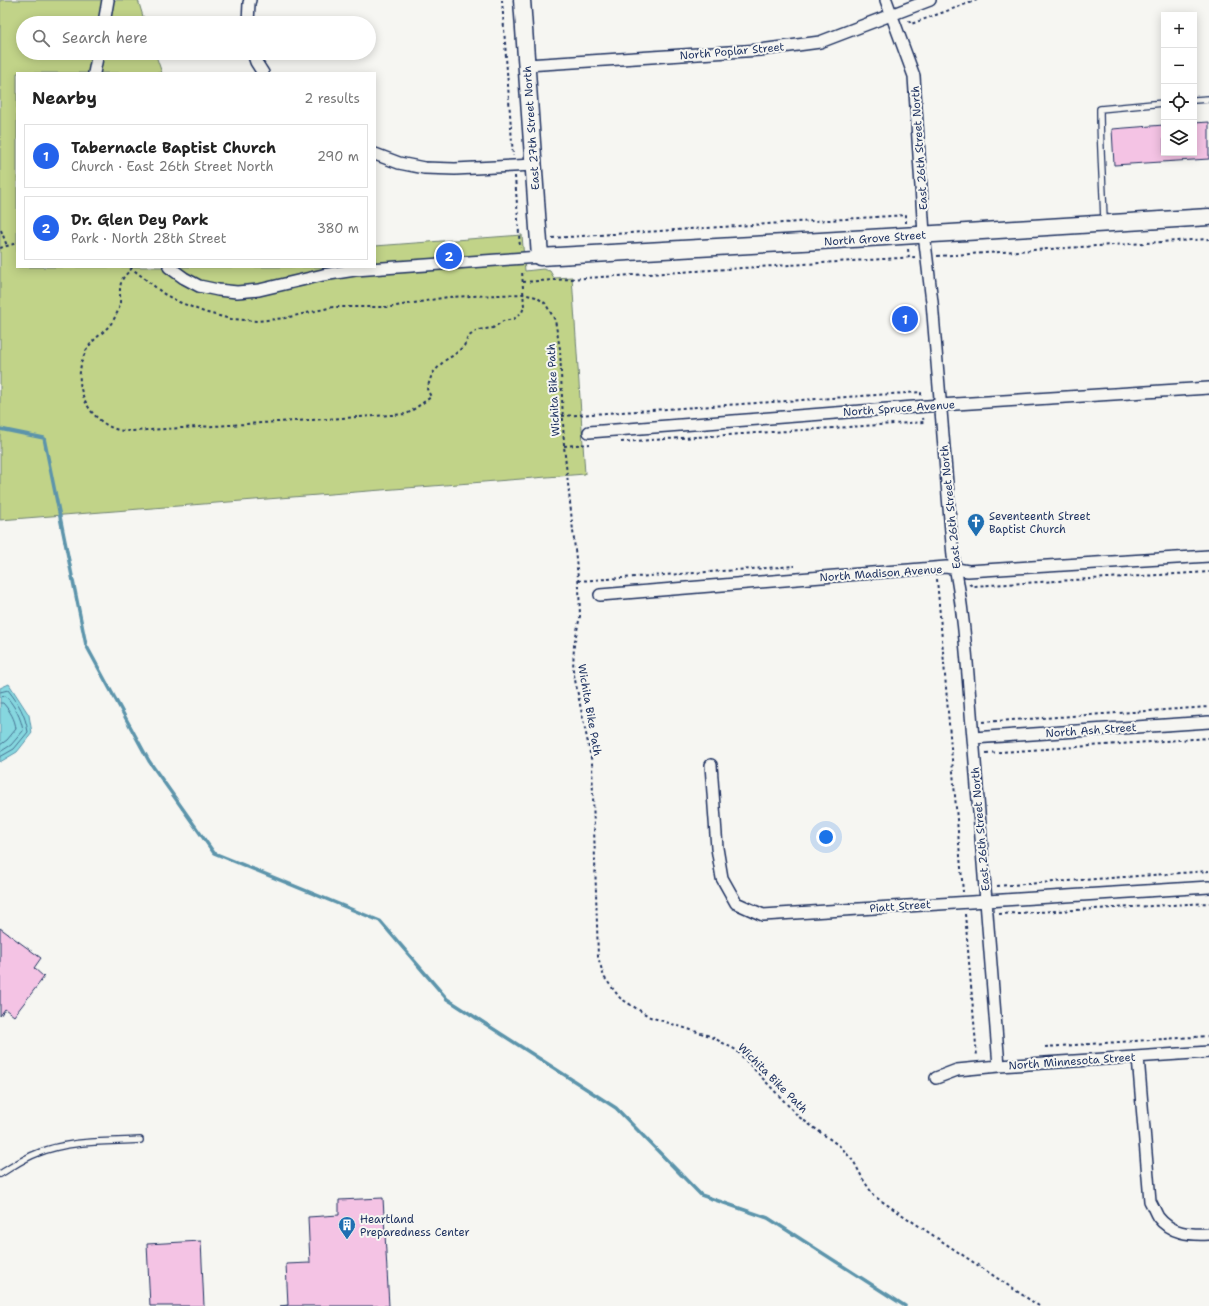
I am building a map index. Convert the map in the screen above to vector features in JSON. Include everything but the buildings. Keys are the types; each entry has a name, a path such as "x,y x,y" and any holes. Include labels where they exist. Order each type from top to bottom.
{"street":[{"path":"105,16 108,0"},
{"path":"248,16 250,0"},
{"name":"East 27th Street North","path":"522,0 540,257"},
{"name":"East 26th Street North","path":"886,0 914,76 924,234 932,302 952,556 959,585 973,738 998,1066"},
{"name":"North Poplar Street","path":"527,65 760,50 820,42 930,0"},
{"path":"94,72 97,60"},
{"path":"255,60 262,72"},
{"path":"376,154 398,163 424,168 455,169 534,165"},
{"name":"North Grove Street","path":"540,257 1209,217"},
{"path":"170,268 184,278 199,286 237,292 259,290 323,275 355,270 540,257"},
{"name":"North Spruce Avenue","path":"589,432 940,405 1209,388"},
{"name":"North Madison Avenue","path":"600,595 946,567 968,571 1209,556"},
{"name":"North Ash Street","path":"973,738 1209,722"},
{"name":"Piatt Street","path":"712,765 717,848 722,878 736,903 763,915 1209,887"},
{"name":"North Minnesota Street","path":"936,1078 957,1070 998,1066 1209,1052"},
{"path":"1138,1057 1150,1200 1159,1217 1173,1231 1193,1235 1209,1234"}],"lane":[{"path":"1197,100 1209,99"},
{"path":"1104,223 1100,109 1161,103"},
{"path":"0,1174 37,1153 63,1145 140,1140"}],"path":[{"path":"131,268 121,283 121,298 116,316 110,325 93,341 85,352 80,367 79,379 81,391 86,404 93,414 104,424 118,430 133,431 407,414 431,398 428,389 432,374 444,361 454,356 464,346 468,337 477,330 493,328 503,321 514,319 522,312 524,307 502,0"},
{"path":"520,240 906,215 909,258"},
{"path":"0,226 0,231 7,246"},
{"path":"523,282 1209,239"},
{"path":"0,248 16,243"},
{"name":"Wichita Bike Path","path":"131,268 164,294 179,302 204,312 231,319 258,321 284,318 333,307 391,307 448,297 523,294 536,297 545,303 555,320 560,349 564,446 578,581 580,616 574,645 573,670 592,763 598,957 604,977 620,998 650,1017 710,1036 736,1050 799,1117 840,1147 854,1162 874,1196 1039,1306"},
{"path":"578,581 800,566"},
{"path":"936,568 977,1058"},
{"path":"966,583 973,586 1209,572"},
{"path":"981,722 1209,707"},
{"path":"986,753 1209,738"},
{"path":"1045,1047 1209,1036"}],"green space":[{"path":"0,0 138,0 143,16 16,16 16,60 157,60 162,72 16,72 16,268 376,268 376,246 522,235 525,271 543,269 550,271 554,278 572,277 585,474 0,520"}],"water":[{"path":"9,684 29,715 32,733 17,752 0,762 0,688"}],"waterway":[{"path":"0,429 44,438 86,645 149,761 214,853 380,921 447,999 616,1108 701,1195 768,1218 905,1306"}],"place":[{"name":"Dr. Glen Dey Park","path":"449,256"},
{"name":"Tabernacle Baptist Church","path":"905,319"},
{"name":"Seventeenth Street Baptist Church","path":"976,537"},
{"name":"Heartland Preparedness Center","path":"347,1240"}]}
